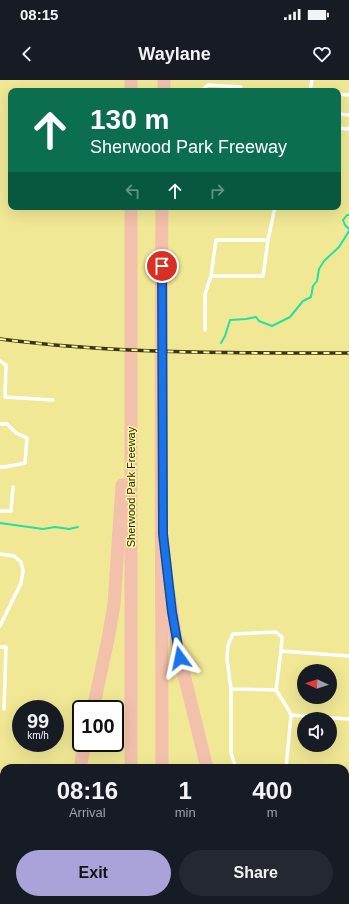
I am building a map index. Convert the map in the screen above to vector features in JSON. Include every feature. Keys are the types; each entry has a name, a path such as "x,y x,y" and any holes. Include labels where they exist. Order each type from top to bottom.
{"highway":[{"name":"Sherwood Park Freeway","path":"131,210 131,764"},
{"path":"162,210 162,764"},
{"path":"95,700 114,605 124,460 130,401"},
{"path":"163,534 169,592 177,646 206,764"},
{"path":"81,764 83,752"}],"lane":[{"path":"204,88 208,85 241,87"},
{"path":"211,276 263,276 274,210"},
{"path":"204,330 205,294 211,276 216,240 268,240"},
{"path":"0,361 6,365 5,397 53,400"},
{"path":"0,424 6,424 16,433 27,438 25,463 0,467"},
{"path":"0,511 11,511 13,487"},
{"path":"0,554 14,556 21,562 23,571 21,583 0,626"},
{"path":"234,764 230,753 232,688 227,659 228,645 233,634 276,632 282,637 276,690 291,715 286,764"},
{"path":"0,647 6,647 4,709"},
{"path":"281,651 349,656"},
{"path":"232,688 276,690"},
{"path":"291,715 349,719"}],"waterway":[{"path":"349,215 347,215 343,220 349,229"},
{"path":"221,343 230,320 256,317 259,321 272,326 290,317 303,301 311,297 313,286 317,281 319,269 324,261 339,247 349,231"},
{"path":"0,523 43,529 55,527 69,529 78,527"}],"railway":[{"path":"0,339 87,348 174,352 349,353"}],"route":[{"path":"162,266 161,326 163,534 172,612 180,658"}]}
